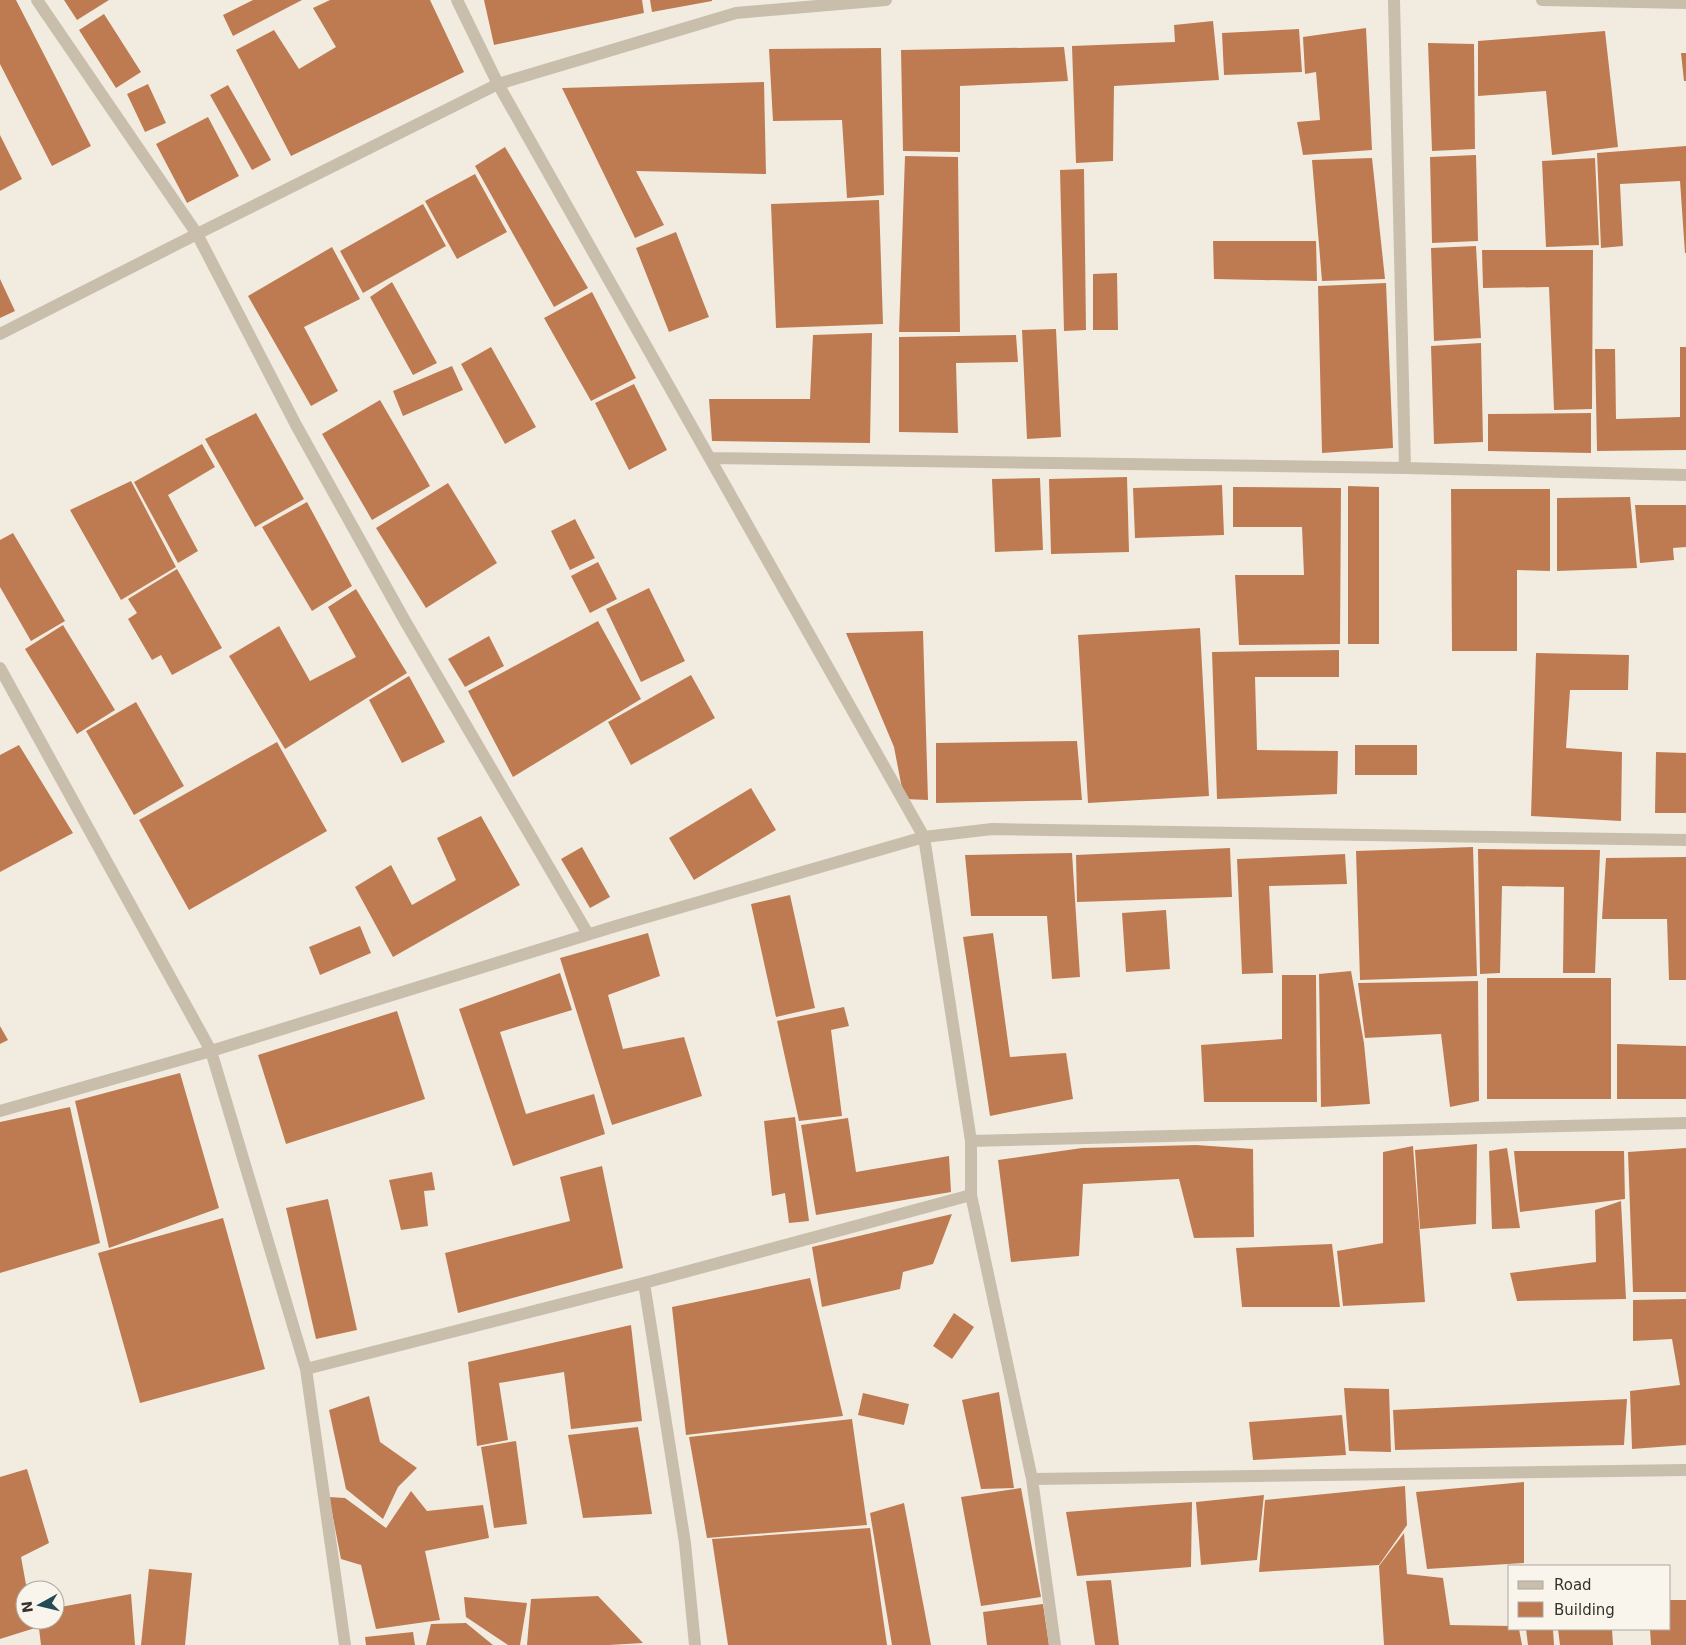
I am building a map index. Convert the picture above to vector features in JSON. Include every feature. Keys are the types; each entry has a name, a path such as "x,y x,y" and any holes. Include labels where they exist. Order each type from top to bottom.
{"street":[{"path":"37,0 197,234 296,425 405,621 588,934"},
{"path":"457,0 498,84 924,837 971,1141 971,1195 1032,1479 1055,1645"},
{"path":"0,334 498,84 736,13 886,0"},
{"path":"1394,0 1405,468"},
{"path":"1542,0 1686,3"},
{"path":"710,458 1405,468 1686,475"},
{"path":"0,668 211,1051 306,1369 345,1645"},
{"path":"0,1111 211,1051 588,934 924,837 992,829 1686,840"},
{"path":"971,1141 1686,1123"},
{"path":"306,1369 644,1283 971,1195"},
{"path":"644,1283 685,1543 695,1645"},
{"path":"1032,1479 1686,1470"}],"building":[{"path":"0,0 16,0 91,146 52,166 0,64"},
{"path":"64,0 109,0 77,20"},
{"path":"253,0 302,0 233,36 223,15"},
{"path":"330,0 430,0 464,72 291,156 236,50 274,30 299,69 336,47 313,8"},
{"path":"484,0 642,0 644,13 494,45"},
{"path":"650,0 712,0 712,1 652,12"},
{"path":"104,14 141,72 116,88 79,30"},
{"path":"1213,21 1219,80 1114,86 1113,161 1076,163 1072,46 1175,42 1174,25"},
{"path":"1366,28 1372,150 1303,155 1297,122 1320,120 1316,72 1305,74 1303,37"},
{"path":"1299,29 1302,72 1224,75 1222,33"},
{"path":"1605,31 1618,147 1552,155 1546,91 1478,96 1478,41"},
{"path":"1428,43 1474,44 1475,149 1432,151"},
{"path":"1064,47 1068,81 960,86 960,152 903,151 901,50"},
{"path":"881,48 884,195 847,198 842,120 773,121 769,49"},
{"path":"1681,53 1686,53 1686,81 1684,81"},
{"path":"764,82 766,174 636,171 664,225 635,238 562,88"},
{"path":"148,84 166,123 145,132 127,94"},
{"path":"228,85 271,160 252,170 210,95"},
{"path":"208,117 239,176 187,203 156,144"},
{"path":"0,135 22,179 0,191"},
{"path":"1686,146 1686,253 1680,181 1620,184 1623,246 1601,248 1597,153"},
{"path":"505,147 588,288 554,307 475,166"},
{"path":"1476,155 1478,241 1432,243 1430,157"},
{"path":"905,156 958,157 960,332 899,332"},
{"path":"1372,158 1385,279 1322,281 1312,160"},
{"path":"1595,158 1599,245 1546,247 1542,161"},
{"path":"1084,169 1086,330 1064,331 1060,170"},
{"path":"475,174 507,232 457,259 425,201"},
{"path":"879,200 883,324 776,328 771,204"},
{"path":"423,204 446,246 363,293 340,251"},
{"path":"676,232 709,317 669,332 636,248"},
{"path":"1213,241 1316,241 1317,281 1214,279"},
{"path":"1476,246 1481,338 1434,341 1431,248"},
{"path":"332,247 360,299 304,327 338,391 311,406 248,296"},
{"path":"1482,250 1593,250 1592,409 1554,410 1549,287 1483,288"},
{"path":"1117,273 1118,330 1093,330 1093,274"},
{"path":"0,279 15,311 0,318"},
{"path":"392,282 437,363 413,375 370,297"},
{"path":"1386,283 1393,448 1322,453 1318,286"},
{"path":"592,292 636,378 591,401 544,318"},
{"path":"1056,329 1061,437 1027,439 1022,330"},
{"path":"872,333 870,443 712,441 709,399 810,399 813,335"},
{"path":"1016,335 1018,362 956,363 958,433 899,432 899,337"},
{"path":"1481,343 1483,442 1434,444 1431,346"},
{"path":"491,347 536,427 505,444 461,364"},
{"path":"1680,347 1686,347 1686,450 1597,451 1595,349 1615,349 1616,419 1680,417"},
{"path":"452,366 463,390 403,416 393,391"},
{"path":"634,384 667,450 629,470 595,403"},
{"path":"380,400 430,486 372,520 322,434"},
{"path":"256,413 304,499 255,527 205,439"},
{"path":"1591,413 1591,453 1488,451 1488,414"},
{"path":"202,444 215,467 168,495 198,551 178,563 134,482"},
{"path":"1127,477 1129,552 1051,554 1049,479"},
{"path":"1040,478 1043,550 995,552 992,479"},
{"path":"131,481 176,567 121,600 70,510"},
{"path":"448,483 497,563 426,608 376,528"},
{"path":"1222,485 1224,535 1135,538 1133,488"},
{"path":"1348,486 1379,487 1379,644 1348,644"},
{"path":"1233,487 1341,488 1340,644 1239,645 1235,575 1304,575 1302,527 1233,527"},
{"path":"1451,489 1550,489 1550,571 1517,570 1517,651 1452,651"},
{"path":"1630,497 1637,568 1557,571 1557,498"},
{"path":"307,502 352,586 312,611 262,527"},
{"path":"1635,505 1686,505 1686,547 1673,548 1674,560 1640,563"},
{"path":"575,519 595,558 570,570 551,531"},
{"path":"13,533 65,621 31,641 0,587 0,540"},
{"path":"598,562 617,599 590,613 571,576"},
{"path":"177,569 222,648 172,675 161,655 152,660 128,619 137,613 128,599"},
{"path":"649,588 685,661 641,682 606,609"},
{"path":"356,589 407,673 285,749 229,656 279,626 310,681 356,657 328,607"},
{"path":"598,621 641,699 513,777 468,691"},
{"path":"63,625 115,710 77,734 25,649"},
{"path":"1200,628 1209,796 1088,803 1078,635"},
{"path":"923,631 928,800 904,799 894,747 846,633"},
{"path":"489,636 504,666 465,687 448,659"},
{"path":"1339,650 1339,677 1255,677 1257,750 1338,751 1337,794 1217,799 1212,652"},
{"path":"1536,653 1629,655 1628,690 1570,690 1566,748 1622,752 1621,821 1531,816"},
{"path":"691,675 715,718 631,765 608,722"},
{"path":"409,676 445,742 402,763 369,700"},
{"path":"136,702 184,786 134,815 86,731"},
{"path":"1077,741 1082,800 936,803 936,743"},
{"path":"277,742 327,831 189,910 139,820"},
{"path":"19,745 73,833 0,872 0,755"},
{"path":"1355,745 1417,745 1417,775 1355,775"},
{"path":"1656,752 1686,753 1686,813 1655,813"},
{"path":"751,788 776,830 694,880 669,838"},
{"path":"481,816 520,885 393,957 355,887 391,865 412,905 456,880 437,838"},
{"path":"582,847 610,897 590,908 561,859"},
{"path":"1473,847 1477,976 1360,980 1356,851"},
{"path":"1230,848 1232,897 1077,902 1076,855"},
{"path":"1478,849 1600,850 1595,973 1563,973 1564,887 1502,886 1500,973 1480,974"},
{"path":"1072,853 1080,977 1052,979 1047,916 971,916 965,855"},
{"path":"1345,854 1347,884 1269,886 1273,973 1242,974 1237,859"},
{"path":"1686,857 1686,980 1669,980 1667,919 1602,919 1606,858"},
{"path":"790,895 815,1008 776,1017 751,904"},
{"path":"1166,910 1170,969 1126,972 1122,913"},
{"path":"360,926 371,953 320,975 309,947"},
{"path":"648,933 660,976 608,995 623,1049 684,1037 702,1096 612,1125 560,958"},
{"path":"993,933 1010,1057 1066,1053 1073,1099 990,1116 963,937"},
{"path":"1351,971 1364,1043 1370,1104 1321,1107 1319,974"},
{"path":"560,973 572,1010 500,1032 526,1114 594,1094 605,1134 513,1166 459,1009"},
{"path":"1282,975 1316,975 1317,1102 1204,1102 1201,1045 1282,1039"},
{"path":"1487,978 1611,978 1611,1099 1487,1099"},
{"path":"1478,981 1479,1101 1450,1107 1441,1034 1365,1038 1358,983"},
{"path":"844,1007 849,1026 831,1030 842,1116 799,1121 777,1021"},
{"path":"397,1011 425,1099 286,1144 258,1055"},
{"path":"0,1026 8,1040 0,1044"},
{"path":"1617,1044 1686,1046 1686,1099 1617,1099"},
{"path":"180,1073 219,1208 109,1248 75,1101"},
{"path":"70,1107 100,1243 0,1273 0,1122"},
{"path":"795,1117 809,1221 789,1223 785,1193 772,1196 764,1121"},
{"path":"848,1118 856,1172 949,1156 951,1192 816,1215 801,1125"},
{"path":"1477,1144 1476,1224 1420,1229 1415,1150"},
{"path":"1196,1145 1253,1149 1254,1237 1194,1238 1179,1179 1083,1184 1079,1256 1011,1262 998,1160 1082,1148"},
{"path":"1413,1146 1425,1302 1343,1306 1337,1251 1383,1243 1383,1152"},
{"path":"1507,1148 1520,1228 1492,1229 1489,1151"},
{"path":"1686,1148 1686,1292 1633,1292 1628,1152"},
{"path":"1514,1151 1624,1151 1625,1199 1520,1212"},
{"path":"602,1166 623,1268 458,1313 445,1253 570,1221 560,1177"},
{"path":"432,1172 435,1190 424,1191 428,1226 401,1230 389,1180"},
{"path":"328,1199 357,1330 316,1339 286,1208"},
{"path":"1621,1201 1626,1299 1517,1301 1510,1273 1596,1262 1595,1210"},
{"path":"952,1214 933,1264 903,1272 900,1289 822,1307 812,1247"},
{"path":"223,1218 265,1369 140,1403 98,1253"},
{"path":"1332,1244 1340,1307 1242,1307 1236,1248"},
{"path":"810,1278 843,1416 686,1435 672,1307"},
{"path":"1686,1299 1686,1445 1632,1449 1630,1391 1680,1385 1672,1339 1633,1341 1633,1300"},
{"path":"954,1313 974,1327 952,1359 933,1346"},
{"path":"631,1325 642,1421 571,1429 564,1372 499,1383 508,1440 477,1446 468,1362"},
{"path":"1344,1388 1389,1389 1391,1452 1349,1451"},
{"path":"999,1392 1014,1488 981,1489 962,1400"},
{"path":"863,1393 909,1404 904,1425 858,1415"},
{"path":"369,1396 380,1442 417,1468 398,1487 383,1519 346,1489 329,1410"},
{"path":"1627,1399 1624,1445 1395,1450 1393,1410"},
{"path":"1342,1415 1346,1455 1253,1460 1249,1422"},
{"path":"852,1419 867,1525 707,1538 689,1437"},
{"path":"638,1427 652,1514 583,1518 568,1435"},
{"path":"516,1441 527,1524 494,1528 481,1447"},
{"path":"27,1469 49,1543 21,1557 25,1580 15,1580 15,1630 29,1630 0,1639 0,1477"},
{"path":"1524,1482 1524,1563 1427,1569 1416,1492"},
{"path":"1405,1486 1407,1525 1379,1565 1259,1572 1265,1500"},
{"path":"1021,1488 1041,1597 981,1606 961,1497"},
{"path":"411,1491 427,1511 483,1505 489,1538 425,1551 440,1620 376,1629 361,1565 341,1559 329,1497 345,1498 386,1528"},
{"path":"1264,1495 1257,1560 1201,1565 1196,1502"},
{"path":"1192,1502 1191,1567 1077,1576 1066,1512"},
{"path":"904,1503 931,1645 892,1645 870,1513"},
{"path":"870,1528 887,1645 728,1645 712,1539"},
{"path":"1404,1533 1407,1574 1443,1578 1450,1625 1508,1626 1508,1630 1519,1630 1522,1645 1384,1645 1379,1566"},
{"path":"149,1569 192,1573 185,1645 141,1645"},
{"path":"1111,1580 1119,1645 1095,1645 1086,1581"},
{"path":"131,1594 135,1645 41,1645 39,1630 65,1630 65,1606"},
{"path":"598,1596 643,1643 527,1645 531,1599"},
{"path":"464,1597 527,1603 520,1645 508,1645 466,1617"},
{"path":"1671,1600 1686,1600 1686,1645 1651,1645 1650,1630 1671,1630"},
{"path":"1043,1604 1049,1645 987,1645 983,1612"},
{"path":"466,1623 493,1645 426,1645 431,1624"},
{"path":"1526,1630 1553,1630 1554,1645 1528,1645"},
{"path":"1558,1630 1612,1630 1613,1645 1560,1645"},
{"path":"413,1632 415,1645 366,1645 365,1637"}]}
